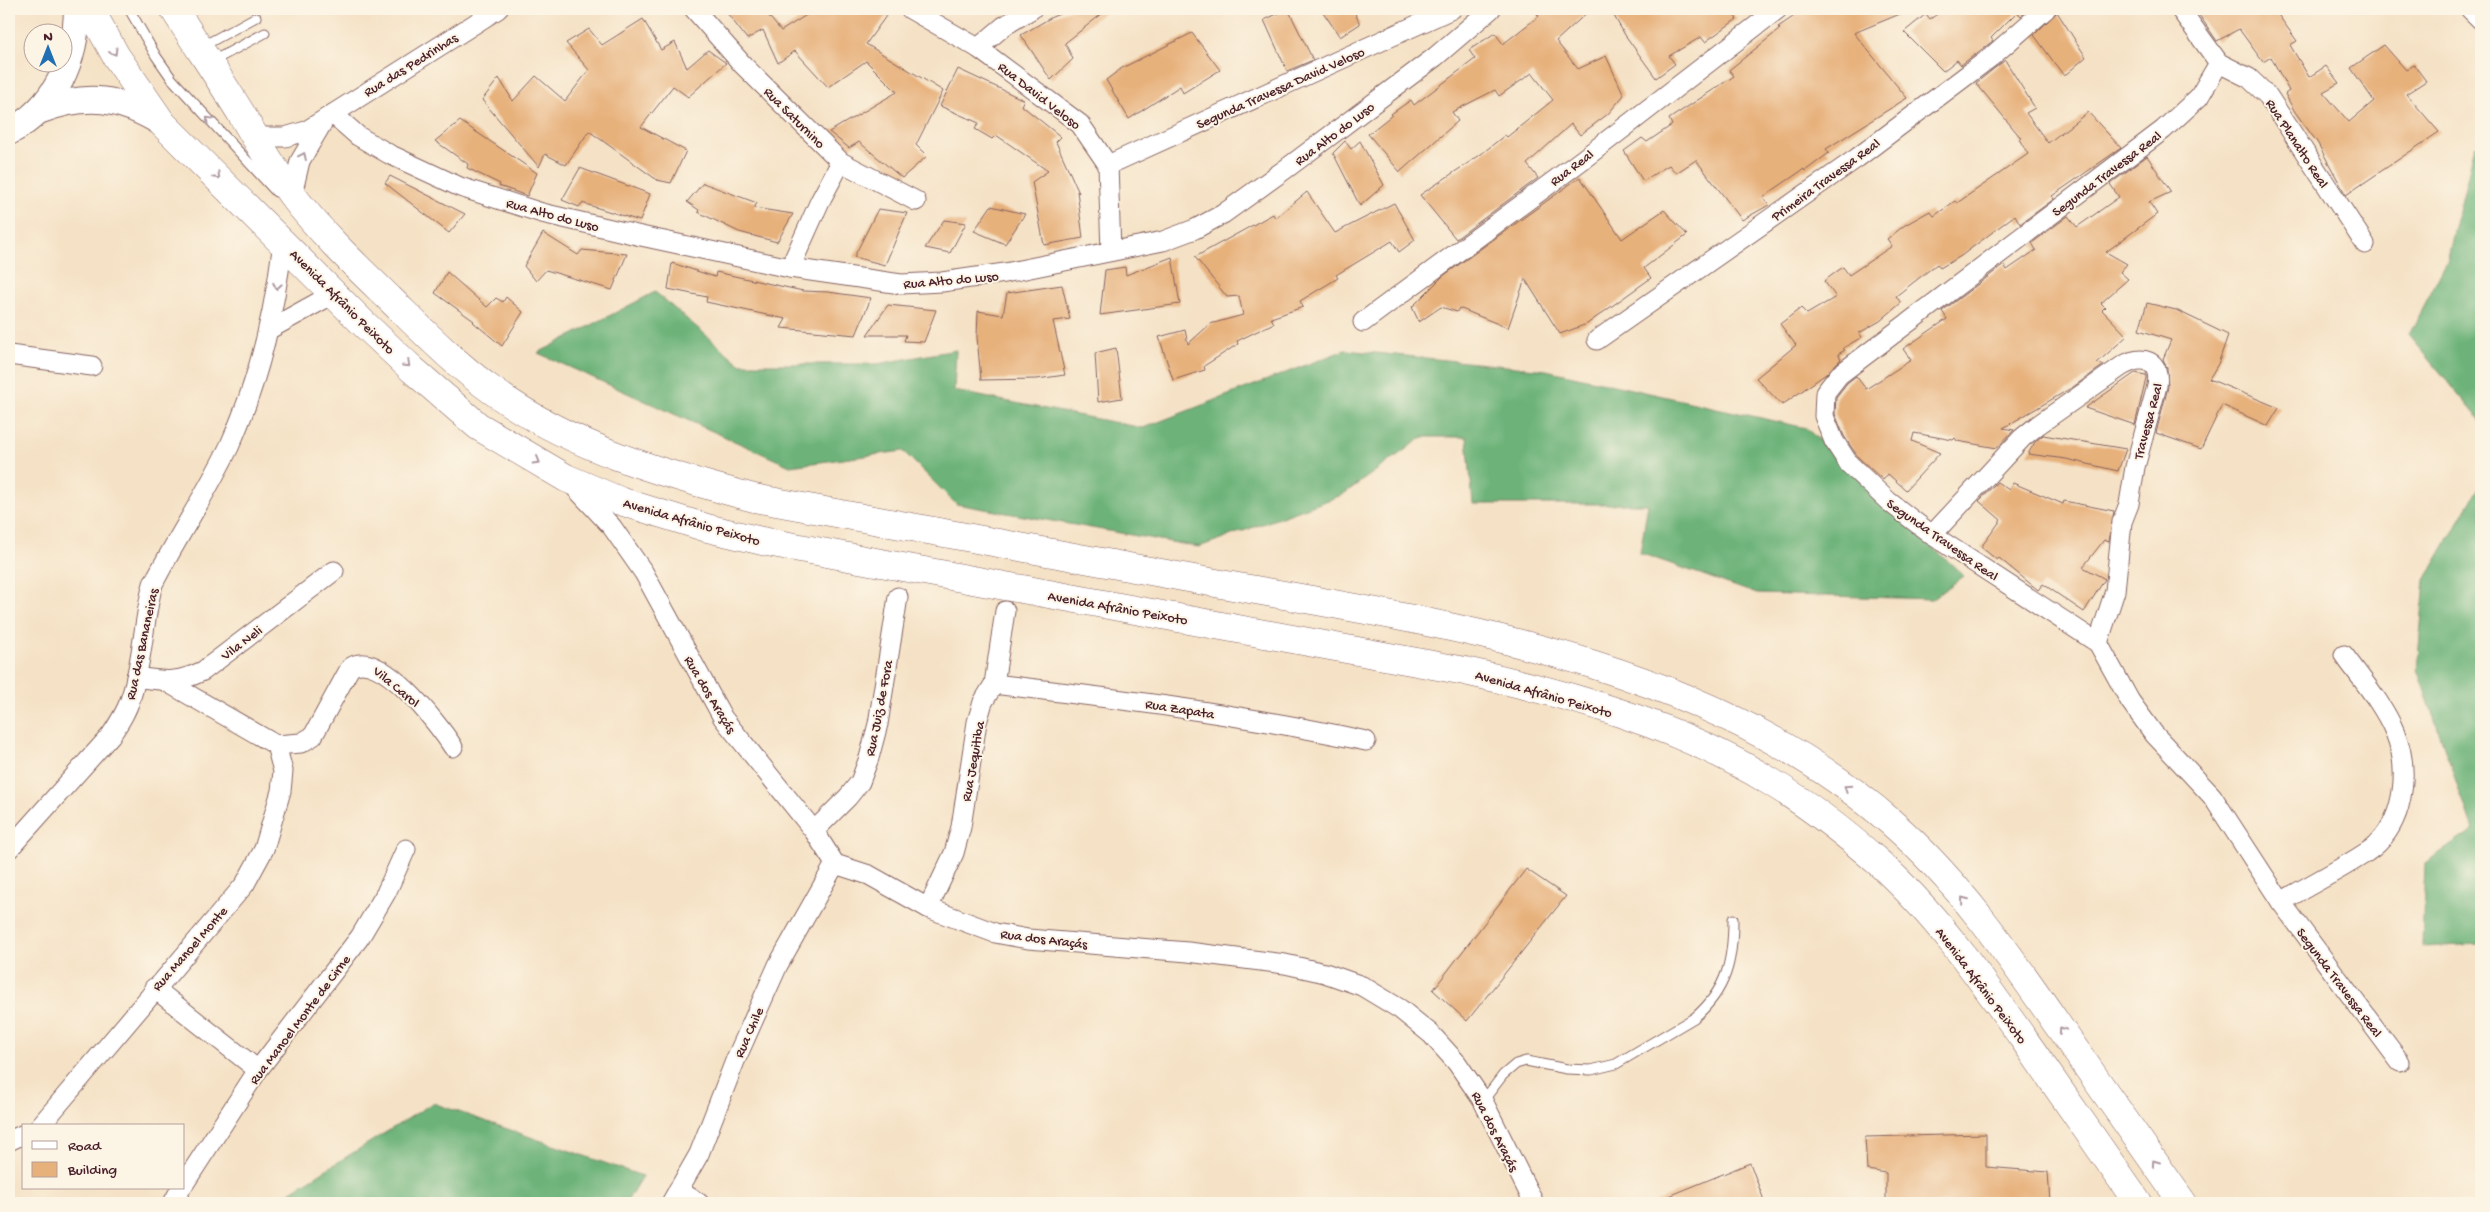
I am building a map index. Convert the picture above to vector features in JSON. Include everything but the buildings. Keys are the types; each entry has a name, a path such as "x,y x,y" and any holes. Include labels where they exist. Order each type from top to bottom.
{"main road":[{"path":"11,137 41,110 57,88 69,64 76,37 77,9"},
{"name":"Avenida Afrânio Peixoto","path":"90,9 116,56 162,123 335,294 413,370 478,426 566,478 620,501 669,517 762,541 1455,669 1521,684 1651,725 1714,751 1770,781 1824,818 1879,863 1922,907 1967,960 2138,1203"},
{"path":"174,9 292,195 331,240 435,344 493,392 533,416 574,437 621,458 676,477 754,498 1471,632 1602,667 1674,693 1734,720 1797,755 1854,792 1922,851 1962,897 2028,983 2183,1203"},
{"path":"41,110 65,101 90,99 116,101 140,110 162,123"}],"street":[{"name":"Rua das Pedrinhas","path":"255,137 285,137 306,131 498,9"},
{"name":"Rua Saturnino","path":"694,9 743,66 841,162 916,201"},
{"name":"Rua David Veloso","path":"910,9 978,48 1080,124 1108,165"},
{"path":"978,48 1004,26 1032,9"},
{"name":"Segunda Travessa David Veloso","path":"1108,165 1452,9"},
{"name":"Rua Alto do Luso","path":"328,117 388,154 460,187 560,217 790,268 901,284 934,283 1005,273 1163,241 1195,230 1223,214 1435,57 1491,9"},
{"name":"Rua Real","path":"1363,322 1574,165 1778,9"},
{"name":"Primeira Travessa Real","path":"1597,340 1857,158 1991,57 2046,9"},
{"name":"Rua Planalto Real","path":"2180,9 2219,63 2250,78 2268,96 2366,244"},
{"path":"2470,9 2481,20"},
{"name":"Segunda Travessa Real","path":"2219,63 2199,97 2163,130 1840,375 1826,393 1824,416 1834,441 1849,464 1888,501 1932,535 2098,643 2130,701 2154,734 2212,796 2281,902 2400,1062"},
{"name":"Rua das Pedrinhas","path":"292,195 300,161 328,117"},
{"path":"790,268 820,201 841,162"},
{"path":"1108,165 1111,251"},
{"name":"Rua das Bananeiras","path":"9,849 111,734 128,706 136,677 146,608 153,584 228,448 248,396 268,330 278,286 283,241"},
{"path":"268,330 335,294"},
{"path":"9,355 92,366"},
{"name":"Travessa Real","path":"1932,535 2001,459 2038,424 2131,360 2149,361 2155,366 2159,375 2135,467 2129,504 2122,522 2115,591 2098,643"},
{"name":"Rua dos Araçás","path":"566,478 612,527 644,574 723,718 814,831 835,864 869,875 928,908 995,933 1028,939 1188,952 1285,964 1325,973 1362,986 1400,1009 1431,1034 1457,1063 1483,1101 1534,1203"},
{"name":"Vila Neli","path":"136,677 165,682 185,680 203,671 334,571"},
{"name":"Rua Juiz de Fora","path":"814,831 848,797 860,782 869,758 878,724 898,596"},
{"name":"Rua Jequitiba","path":"928,908 954,854 961,827 977,722 984,702 994,684 1005,611"},
{"path":"2281,902 2368,852 2380,841 2391,826 2402,796 2403,753 2397,734 2344,655"},
{"name":"Vila Carol","path":"276,746 301,743 313,736 350,668 357,662 366,662 376,666 415,698 442,730 453,747"},
{"path":"165,682 276,746"},
{"name":"Rua Zapata","path":"994,684 1166,705 1278,722 1366,741"},
{"name":"Rua Manoel Monte","path":"42,1124 154,988 217,915 236,896 264,849 281,791 283,771 276,746"},
{"name":"Rua Manoel Monte de Cirne","path":"185,1180 258,1070 351,950 379,905 406,850"},
{"name":"Rua Chile","path":"674,1197 699,1154 735,1061 778,966 835,864"},
{"path":"154,988 258,1070"},
{"path":"9,1141 22,1135"},
{"path":"674,1197 698,1203"}],"lane":[{"path":"129,9 156,56 190,99 271,187 331,240"},
{"path":"204,56 256,17"},
{"path":"204,56 265,33"},
{"path":"1483,1101 1503,1075 1516,1064 1526,1061 1567,1069 1599,1068 1616,1064 1694,1018 1717,993 1728,972 1733,948 1733,919"}],"green space":[{"path":"2481,144 2481,421 2409,335 2447,261 2475,146"},
{"path":"655,292 740,364 877,364 956,350 954,391 1143,428 1345,350 1546,370 1806,428 1964,576 1932,599 1757,594 1640,553 1648,504 1473,504 1467,437 1423,437 1342,495 1199,547 956,504 903,451 790,466 538,353"},
{"path":"2481,484 2481,944 2422,947 2425,863 2473,830 2417,669 2425,580"},
{"path":"433,1103 642,1176 626,1203 282,1203 290,1192"}]}
